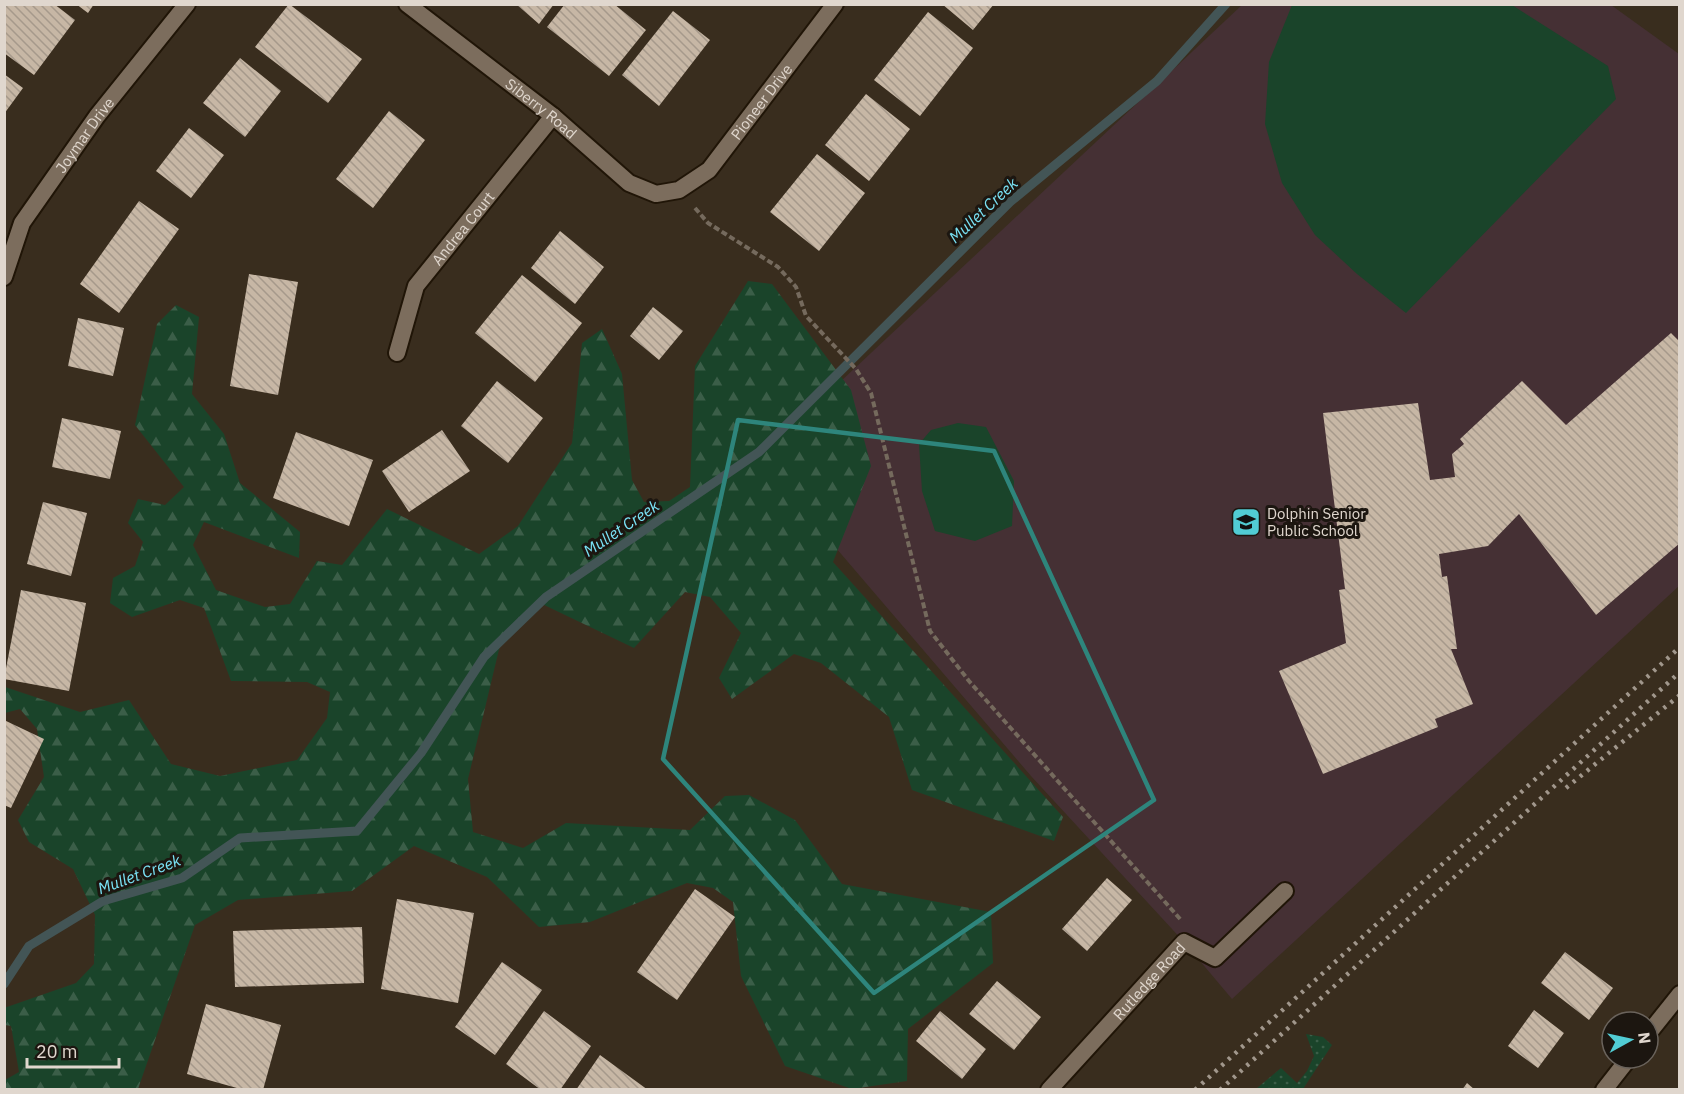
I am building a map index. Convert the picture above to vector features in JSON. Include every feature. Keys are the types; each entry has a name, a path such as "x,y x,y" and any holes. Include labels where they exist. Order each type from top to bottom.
{"street":[{"name":"Joymar Drive","path":"4,277 22,223 97,116 187,4"},
{"name":"Siberry Road","path":"407,4 553,116 629,183 656,194 679,190"},
{"name":"Pioneer Drive","path":"679,190 709,170 836,4"},
{"name":"Andrea Court","path":"397,353 417,286 553,116"},
{"name":"Rutledge Road","path":"1049,1089 1184,942 1215,958 1285,891"},
{"path":"1660,1019 1680,994"},
{"path":"1604,1089 1619,1070"}],"path":[{"path":"679,190 708,223 778,267 796,287 806,316 855,369 871,393 930,631 969,681 1183,922"}],"highlighted area":[{"path":"738,420 994,451 1154,800 874,993 663,759"}],"shaded area":[{"name":"Dolphin Senior Public School","path":"1242,5 1611,5 1679,54 1679,586 1232,999 1184,942 1031,776 759,458"}],"green space":[{"path":"1292,5 1512,5 1608,66 1616,99 1406,313 1357,274 1315,235 1282,183 1265,124 1269,62"},
{"path":"748,281 772,284 851,390 871,466 833,562 1063,817 1054,841 912,790 889,717 821,663 794,654 732,699 719,678 741,633 710,597 685,592 634,648 540,603 502,637 468,779 473,832 523,848 566,823 690,830 725,796 749,795 795,820 842,884 991,912 993,963 908,1029 907,1081 852,1089 785,1066 741,976 733,902 713,888 687,883 590,922 539,927 487,877 414,846 352,891 238,900 195,925 138,1089 5,1089 5,1080 19,1072 11,1026 5,1025 4,1008 76,983 94,964 95,915 73,869 29,842 18,820 44,777 37,729 20,709 5,713 5,687 80,712 129,700 171,764 220,776 297,760 327,718 330,692 307,682 231,681 204,608 180,600 132,617 110,603 113,578 135,566 143,542 128,523 138,499 165,505 184,487 135,425 157,324 176,305 199,317 192,394 224,434 240,483 300,532 299,558 204,522 193,545 216,590 265,607 290,604 317,561 342,565 387,509 479,554 518,526 572,443 582,343 602,329 622,374 632,480 644,502 669,501 690,487 695,366"},
{"path":"958,423 986,427 1014,481 1012,526 975,541 935,531 922,491 919,444 931,430"},
{"path":"1306,1034 1323,1037 1332,1045 1303,1089 1256,1089 1281,1068 1297,1083 1307,1071 1314,1056"}],"building":[{"path":"4,4 54,4 75,20 34,75 4,53"},
{"path":"76,4 94,4 88,13"},
{"path":"289,4 362,59 328,103 255,47"},
{"path":"516,4 554,4 539,24"},
{"path":"565,4 614,4 646,30 609,76 547,27"},
{"path":"942,4 994,4 973,30"},
{"path":"673,11 710,40 659,106 622,75"},
{"path":"928,12 973,48 920,116 874,80"},
{"path":"240,58 281,91 245,137 203,103"},
{"path":"4,74 23,88 4,114"},
{"path":"866,94 910,129 869,181 825,145"},
{"path":"389,111 425,140 373,208 336,179"},
{"path":"189,128 224,155 191,198 156,171"},
{"path":"817,154 865,193 819,251 770,212"},
{"path":"139,201 179,229 119,313 80,284"},
{"path":"560,231 604,267 575,304 531,268"},
{"path":"249,274 298,282 278,395 230,386"},
{"path":"522,275 582,323 535,382 475,333"},
{"path":"653,307 683,331 659,360 630,336"},
{"path":"78,318 124,328 113,376 68,366"},
{"path":"1671,333 1680,342 1680,543 1596,615 1519,514 1488,546 1439,554 1442,577 1447,576 1457,649 1451,649 1473,704 1435,719 1438,727 1323,774 1279,671 1346,643 1339,590 1345,589 1323,413 1418,403 1430,480 1455,477 1452,454 1464,444 1460,439 1522,381 1566,425"},
{"path":"497,381 543,418 508,463 461,426"},
{"path":"62,418 121,431 110,479 52,467"},
{"path":"442,430 470,471 409,512 382,471"},
{"path":"296,432 373,460 349,526 273,498"},
{"path":"43,502 87,513 71,576 27,564"},
{"path":"21,590 86,603 69,691 4,679"},
{"path":"4,720 44,739 11,808 4,805"},
{"path":"1107,878 1132,900 1087,951 1062,929"},
{"path":"695,889 735,917 677,1000 637,972"},
{"path":"397,899 474,913 458,1003 381,989"},
{"path":"362,927 364,983 235,987 233,931"},
{"path":"1565,952 1613,988 1589,1020 1541,983"},
{"path":"502,962 542,990 495,1055 455,1027"},
{"path":"997,981 1041,1017 1014,1050 969,1014"},
{"path":"206,1004 281,1025 263,1090 244,1090 187,1074"},
{"path":"1534,1010 1564,1033 1538,1068 1508,1046"},
{"path":"544,1011 591,1046 560,1090 541,1090 506,1064"},
{"path":"940,1011 986,1049 962,1079 916,1041"},
{"path":"600,1055 648,1090 576,1090"},
{"path":"1467,1083 1475,1090 1462,1090"}],"waterway":[{"name":"Mullet Creek","path":"4,984 29,946 103,901 182,878 240,838 357,831 421,753 484,657 546,597 759,452 1010,202 1157,81 1226,4"}],"railway":[{"path":"1195,1090 1680,647"},
{"path":"1220,1090 1680,672"},
{"path":"1566,788 1680,695"}],"place":[{"name":"Dolphin Senior Public School","path":"1246,522"}]}
